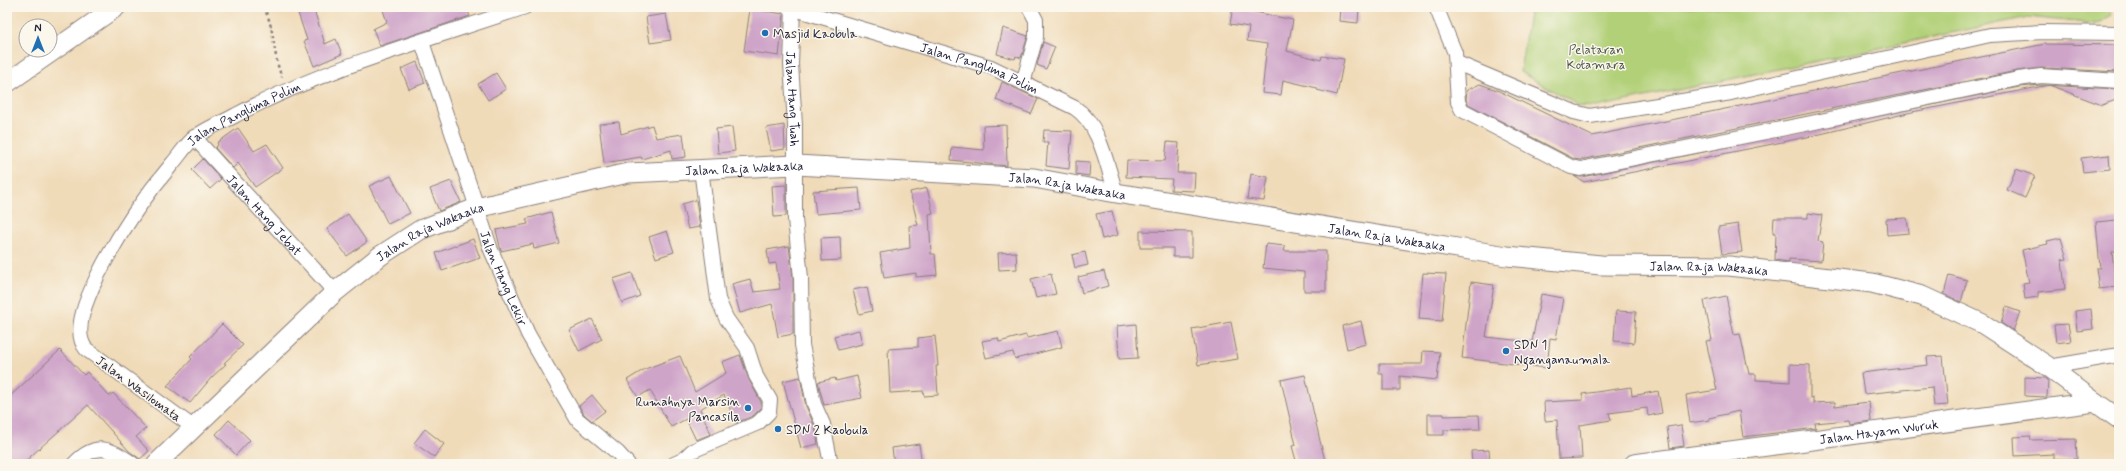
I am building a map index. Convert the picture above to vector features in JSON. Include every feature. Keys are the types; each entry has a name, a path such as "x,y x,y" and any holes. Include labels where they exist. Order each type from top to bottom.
{"street":[{"path":"7,83 116,7"},
{"name":"Jalan Panglima Polim","path":"86,349 81,343 79,333 82,318 96,279 111,250 161,178 194,138 257,104 311,80 525,7"},
{"path":"1023,83 1036,37 1036,20 1029,7"},
{"path":"1436,7 1457,63 1458,102 1462,110 1571,167 1580,169 1806,124 2018,79 2040,76 2119,81"},
{"name":"Jalan Panglima Polim","path":"791,8 991,67 1084,114 1094,127 1116,193"},
{"name":"Jalan Hang Tuah","path":"791,8 791,64 796,165 795,220 801,278 802,345 814,404 823,424 831,464"},
{"path":"1457,63 1574,112 1590,116 1731,93 1990,35 2042,32 2119,33"},
{"name":"Jalan Hang Lekir","path":"422,42 491,250 528,334 577,419 618,453 628,464"},
{"name":"Jalan Hang Jebat","path":"194,138 335,292"},
{"name":"Jalan Raja Wakaaka","path":"156,464 335,292 380,256 420,230 476,208 628,173 796,165 1034,178 1116,193 1507,256 1601,265 1729,266 1872,283 1922,296 1983,324 2049,367 2095,402"},
{"path":"674,464 683,460 692,451 758,423 768,412 770,400 756,376 747,348 726,318 718,299 701,169"},
{"name":"Jalan Wasilomata","path":"86,349 193,427"},
{"path":"2049,367 2119,355"},
{"path":"2095,402 2119,419"},
{"name":"Jalan Hayam Wuruk","path":"1634,464 2095,402"},
{"path":"74,464 83,455 101,448 116,452 133,464"}],"path":[{"path":"263,7 269,22 278,68 287,91"}],"green space":[{"name":"Pelataran Kotamara","path":"1530,7 2109,7 2112,15 2096,24 2028,17 1597,107 1580,106 1520,72"}],"building":[{"path":"296,7 313,7 325,44 336,39 342,54 314,66 304,41 307,40"},
{"path":"382,7 466,7 470,16 380,46 373,29 387,22"},
{"path":"1233,7 1251,7 1250,11 1293,20 1287,51 1321,60 1322,56 1344,59 1337,95 1317,90 1317,88 1283,80 1281,95 1262,93 1267,44 1247,41 1249,27 1230,24"},
{"path":"1340,7 1359,7 1358,23 1339,21"},
{"name":"Masjid Kaobula","path":"750,9 784,14 779,56 744,51"},
{"path":"666,14 671,40 650,43 646,17"},
{"path":"1003,28 1028,36 1021,58 1016,56 1015,59 997,54"},
{"path":"1043,42 1055,47 1046,69 1037,65"},
{"path":"2045,44 2119,45 2119,72 2042,68 2017,71 1580,160 1574,159 1468,104 1466,100 1467,90 1480,84 1497,90 1592,136"},
{"path":"417,62 425,83 409,89 401,69"},
{"path":"496,73 506,89 488,100 478,84"},
{"path":"1002,82 1038,99 1031,114 996,100"},
{"path":"2047,85 1912,112 1812,136 1584,182 1574,176 1582,177 2019,87"},
{"path":"2050,85 2119,89 2119,99 2102,105"},
{"path":"619,122 621,134 652,125 656,138 683,134 686,157 672,159 671,150 642,159 641,157 604,163 599,124"},
{"path":"784,125 785,149 771,151 766,128"},
{"path":"1006,125 1007,166 951,160 952,147 984,150 983,126"},
{"path":"732,127 735,151 718,153 716,129"},
{"path":"238,128 254,151 267,144 283,168 255,187 238,163 233,168 215,148 218,145 217,143"},
{"path":"1044,130 1072,131 1069,169 1046,166 1048,142 1043,142"},
{"path":"1167,142 1179,143 1177,173 1195,173 1194,191 1171,190 1172,179 1126,177 1127,160 1165,161"},
{"path":"2109,155 2110,169 2083,172 2081,158"},
{"path":"203,159 221,179 210,189 192,170"},
{"path":"1076,161 1090,162 1089,176 1076,174"},
{"path":"2016,169 2035,176 2025,198 2007,190"},
{"path":"1251,174 1268,177 1264,201 1247,199"},
{"path":"391,176 410,213 388,224 369,186"},
{"path":"451,181 461,202 439,211 430,189"},
{"path":"786,185 786,216 774,217 772,186"},
{"path":"859,188 861,210 816,214 813,191"},
{"path":"927,188 933,213 929,214 931,254 935,254 937,275 916,277 916,273 884,278 880,253 910,248 909,226 918,225 910,192"},
{"path":"696,200 700,227 688,229 682,204"},
{"path":"1112,211 1118,235 1102,239 1096,214"},
{"path":"551,212 559,243 534,249 533,244 501,251 496,230 528,224 526,219"},
{"path":"1808,213 1822,215 1818,241 1823,242 1821,261 1789,259 1789,262 1775,260 1776,233 1773,233 1774,218 1808,218"},
{"path":"348,214 367,242 347,256 327,229"},
{"path":"1907,218 1909,233 1887,235 1886,219"},
{"path":"2117,220 2119,251 2112,252 2116,287 2099,289 2096,268 2100,268 2096,222"},
{"path":"1738,224 1742,252 1722,254 1718,227"},
{"path":"667,231 674,252 656,258 649,237"},
{"path":"1140,231 1192,232 1192,257 1173,257 1173,248 1140,248"},
{"path":"840,237 841,260 822,261 821,238"},
{"path":"2061,238 2067,259 2062,260 2065,289 2038,292 2038,297 2025,299 2023,283 2029,282 2022,250 2048,244 2047,241"},
{"path":"473,239 480,258 442,271 436,253"},
{"path":"1266,244 1285,246 1284,251 1326,251 1326,291 1304,291 1304,272 1263,268"},
{"path":"789,246 793,278 793,334 778,337 772,304 740,313 732,284 750,279 754,292 780,289 776,263 769,264 767,250"},
{"path":"1016,252 1017,269 999,270 998,253"},
{"path":"1085,252 1088,265 1075,268 1072,255"},
{"path":"1104,271 1108,286 1082,293 1078,277"},
{"path":"632,273 640,296 622,303 613,279"},
{"path":"1423,273 1446,274 1442,321 1419,319"},
{"path":"1051,274 1056,294 1036,298 1031,279"},
{"path":"1949,275 1967,280 1961,302 1944,294"},
{"path":"1471,282 1494,285 1486,337 1532,342 1541,294 1563,298 1556,339 1550,338 1547,368 1462,358"},
{"path":"867,287 872,311 859,314 853,290"},
{"path":"1726,296 1734,335 1740,334 1749,374 1756,374 1756,380 1790,382 1790,364 1810,365 1810,398 1813,397 1813,403 1835,402 1835,406 1869,402 1871,421 1849,424 1848,420 1815,423 1816,428 1743,437 1739,411 1709,418 1709,420 1690,423 1686,395 1717,390 1706,341 1712,340 1704,301"},
{"path":"2006,307 2020,312 2013,331 2001,323"},
{"path":"2091,309 2093,329 2077,331 2075,311"},
{"path":"1616,311 1636,312 1634,343 1614,341"},
{"path":"592,319 602,339 579,351 569,330"},
{"path":"1361,321 1366,344 1347,349 1342,326"},
{"path":"1231,322 1238,359 1198,365 1192,329"},
{"path":"222,324 243,345 224,363 226,364 211,378 190,403 167,386 192,359 190,357"},
{"path":"1136,324 1138,358 1119,359 1117,326"},
{"path":"2068,324 2071,341 2056,343 2054,325"},
{"path":"859,330 862,344 838,350 834,336"},
{"path":"1058,331 1062,347 1015,359 1013,352 986,358 982,341 998,338 999,342 1026,335 1027,338"},
{"path":"935,336 938,366 936,366 938,395 924,396 923,391 890,393 888,349 918,347 918,338"},
{"path":"60,350 84,375 87,372 109,396 113,393 146,428 136,437 149,451 140,459 129,451 88,405 22,464 7,464 7,399"},
{"path":"1423,351 1440,352 1437,380 1400,376 1400,390 1383,390 1383,374 1379,374 1379,364 1422,364"},
{"path":"740,355 749,380 761,402 761,408 753,416 736,423 724,395 700,409 711,434 696,440 686,419 671,427 650,390 638,397 627,380 645,369 680,356 695,392 726,373 722,362"},
{"path":"1943,356 1948,405 1934,406 1932,387 1864,394 1861,373 1928,365 1927,357"},
{"path":"1305,375 1326,464 1297,464 1292,446 1296,445 1281,380"},
{"path":"857,376 862,398 824,405 818,382 835,378 836,381"},
{"path":"800,377 806,406 815,427 818,444 801,448 783,381"},
{"path":"2025,377 2045,378 2048,380 2047,397 2025,396"},
{"path":"1631,387 1632,396 1658,391 1662,413 1648,416 1647,408 1609,413 1611,420 1580,425 1582,458 1559,459 1557,420 1545,421 1544,402 1583,400 1582,394"},
{"path":"592,395 605,411 592,421 584,414 579,406"},
{"path":"1428,414 1444,414 1444,416 1479,415 1480,429 1444,430 1444,435 1428,435"},
{"path":"229,420 250,440 236,455 216,434"},
{"path":"1681,425 1684,446 1670,448 1667,427"},
{"path":"425,429 444,444 434,457 414,443"},
{"path":"2030,436 2031,440 2076,439 2077,459 2054,459 2054,454 2015,456 2014,437"},
{"path":"919,444 922,464 894,464 892,448"},
{"path":"1489,450 1490,464 1472,464 1471,451"}],"place":[{"name":"Masjid Kaobula","path":"765,33"},
{"name":"SDN 1 Nganganaumala","path":"1506,351"},
{"name":"Rumahnya Marsin Pancasila","path":"748,408"},
{"name":"SDN 2 Kaobula","path":"778,429"}]}
